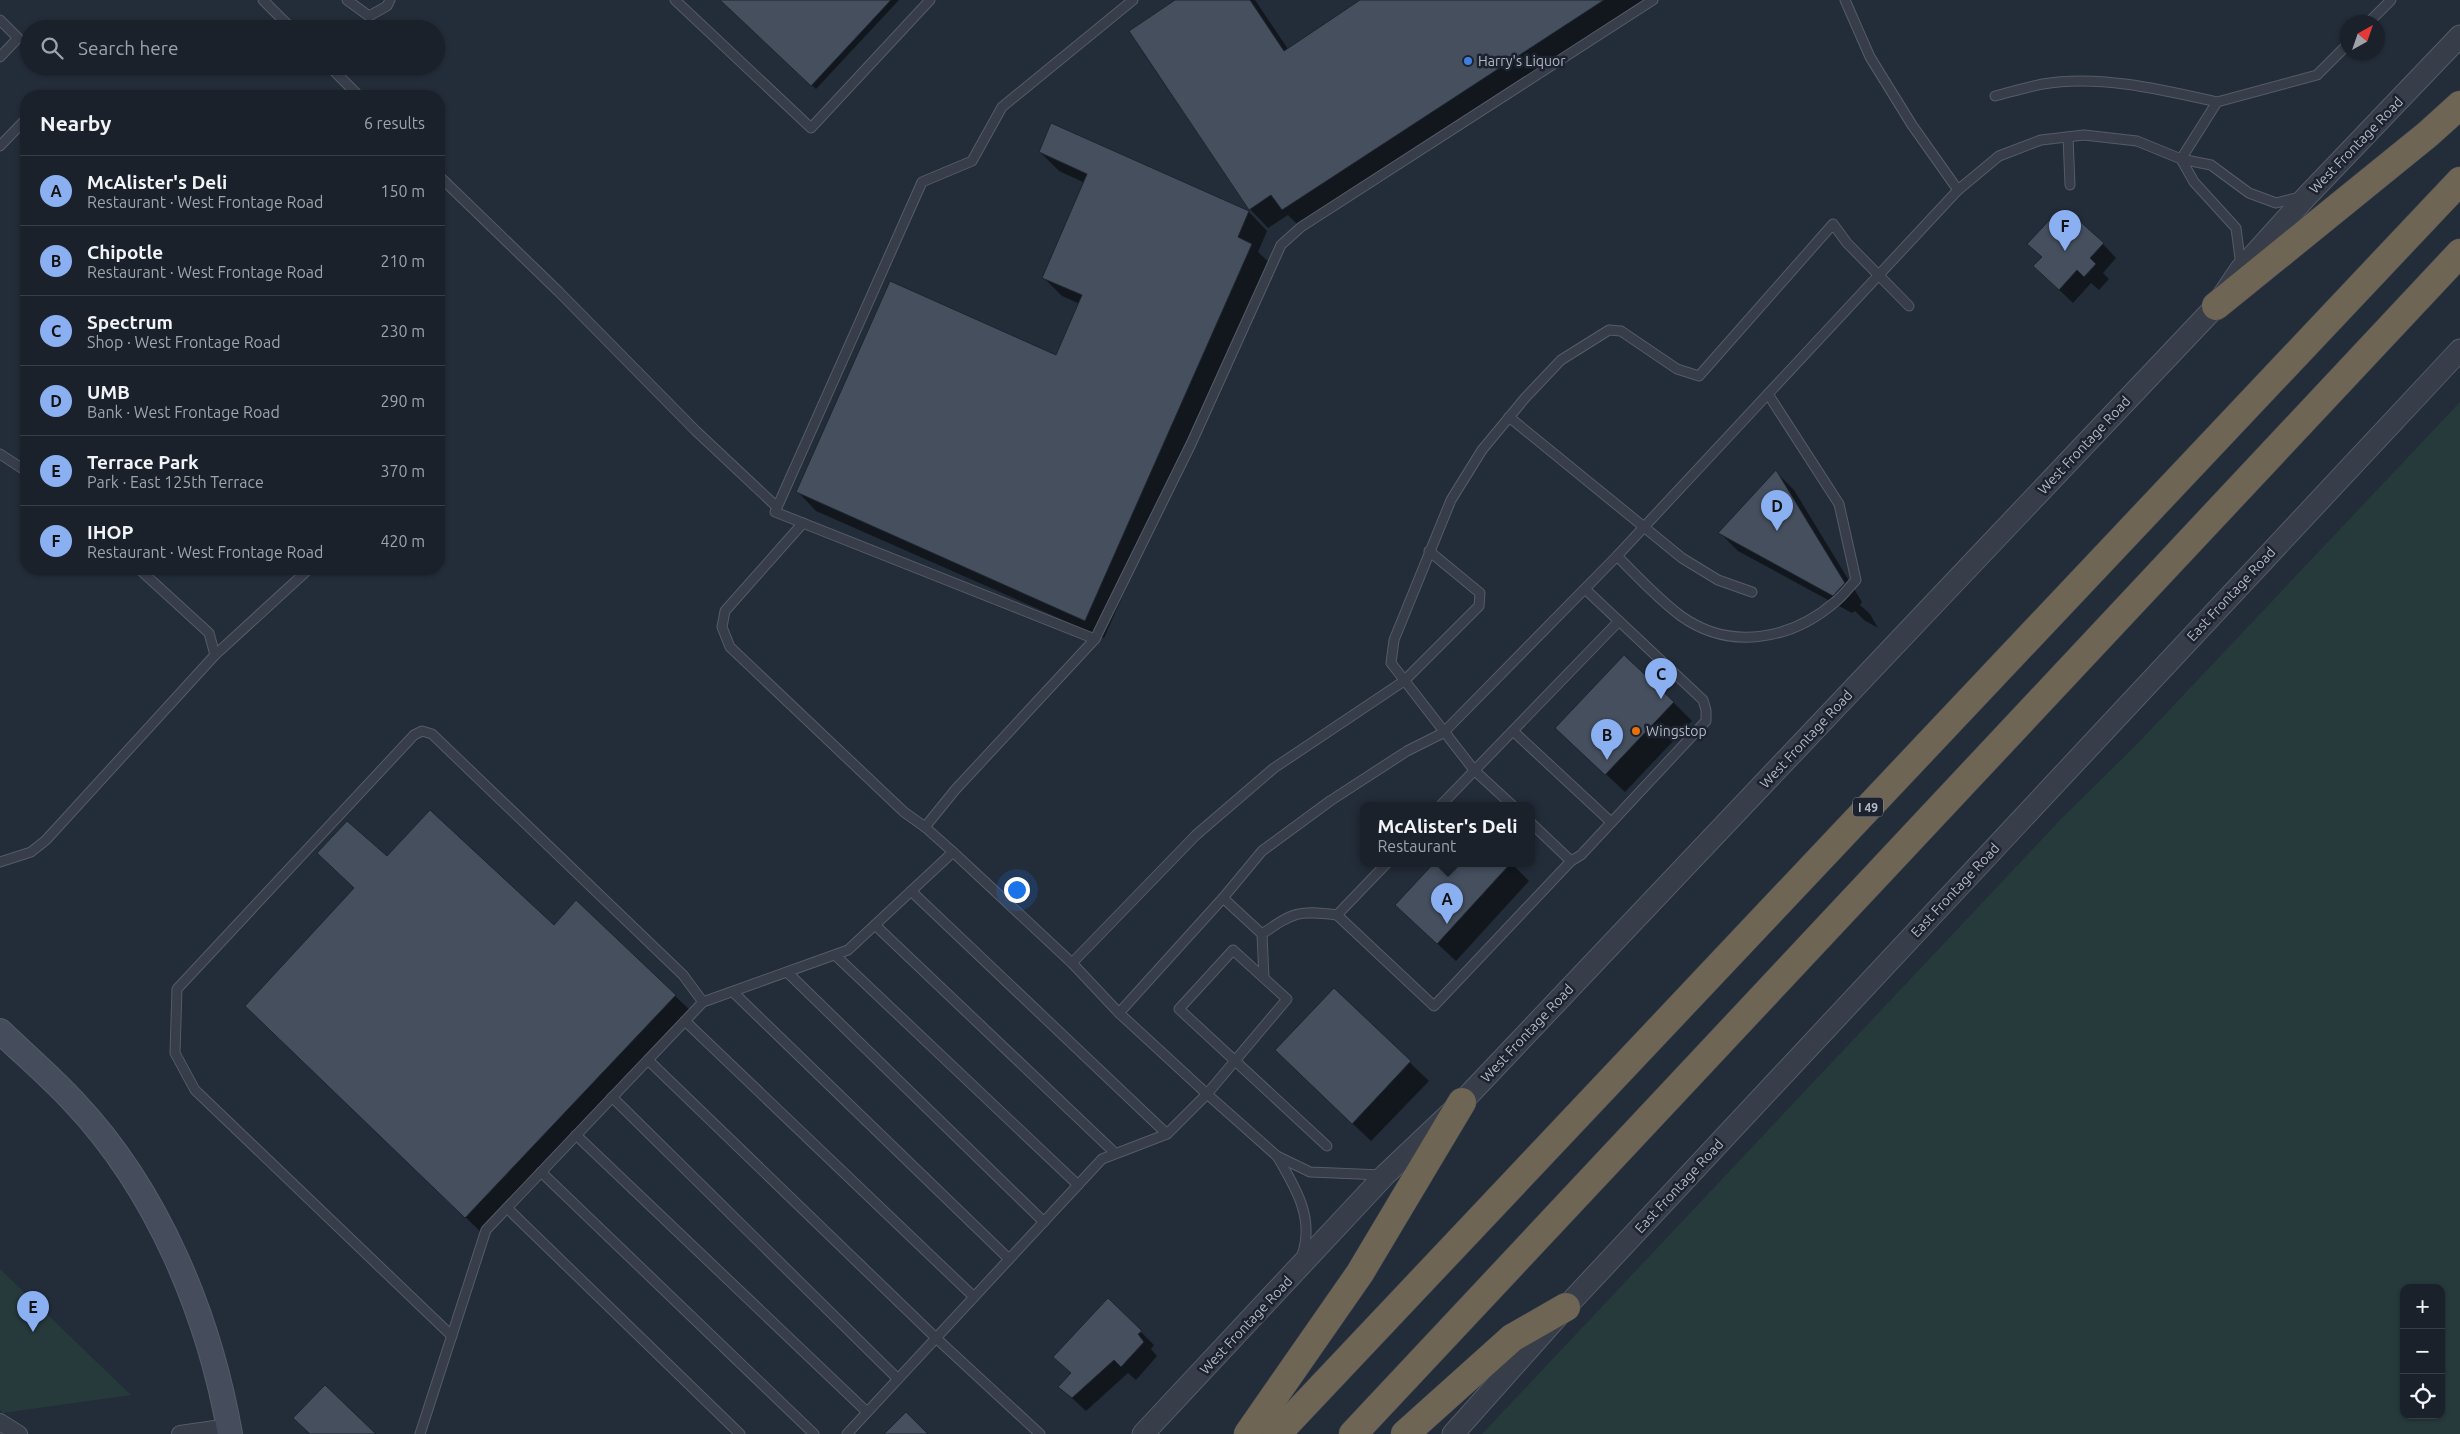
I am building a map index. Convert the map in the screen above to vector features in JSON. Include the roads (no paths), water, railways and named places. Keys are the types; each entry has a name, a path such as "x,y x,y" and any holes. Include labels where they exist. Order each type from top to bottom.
{"highway":[{"path":"2216,306 2428,134 2460,105"},
{"name":"I 49","path":"1277,1434 2460,181"},
{"path":"1353,1434 2460,252"},
{"path":"1248,1434 1360,1273 1462,1102"},
{"path":"1405,1434 1512,1338 1566,1307"}],"main road":[{"path":"0,1031 74,1102 102,1135 146,1200 182,1270 210,1346 229,1430"}],"street":[{"name":"West Frontage Road","path":"1143,1434 1295,1274 1385,1175 1462,1102 2216,306 2241,269 2307,196 2460,36"},
{"name":"East Frontage Road","path":"1453,1434 1566,1307 2460,350"},
{"path":"0,1422 19,1434"},
{"path":"180,1434 229,1430"}],"lane":[{"path":"263,0 283,20"},
{"path":"347,0 369,16 386,6 390,0"},
{"path":"675,0 811,128 930,0"},
{"path":"1095,639 775,512 922,182 972,160 1002,107 1133,0"},
{"path":"925,827 955,790 1095,639 1192,444 1281,245 1301,227 1653,0"},
{"path":"1845,0 1870,57 1912,125 1958,190"},
{"path":"2376,15 2391,0"},
{"path":"0,20 18,38 0,57"},
{"path":"1995,96 2045,84 2100,82 2159,88 2218,102 2317,75 2340,52"},
{"path":"338,75 353,90"},
{"path":"2181,159 2218,102"},
{"path":"0,146 20,125"},
{"path":"1119,1013 1223,898 1262,851 1338,796 1407,751 1444,732 1585,589 1958,190 1998,156 2041,140 2068,137 2084,136 2137,141 2181,159 2212,165 2249,193 2276,202 2307,196"},
{"path":"2068,137 2070,185"},
{"path":"2181,159 2194,182 2236,228 2241,269"},
{"path":"445,182 558,291 696,431 778,507"},
{"path":"1509,802 1474,770 1391,663 1394,640 1429,550 1451,500 1482,450 1508,417 1561,360 1609,330 1621,332 1677,369 1699,376 1833,224 1847,243 1909,306"},
{"path":"1616,556 1681,616 1708,630 1740,638 1774,636 1808,620 1835,602 1856,580 1839,504 1768,394"},
{"path":"1508,417 1682,558 1718,580 1752,592"},
{"path":"0,454 20,467"},
{"path":"803,523 724,611 722,627 730,647 904,812 925,827 953,852 1072,963 1119,1013 1277,1156 1310,1172 1385,1175"},
{"path":"1072,963 1196,835 1274,768 1404,681 1479,606 1480,593 1429,550"},
{"path":"146,575 209,633 214,655"},
{"path":"0,862 31,852 46,840 214,655 302,575"},
{"path":"1262,934 1290,915 1306,912 1337,915 1434,1006 1571,861 1581,855 1706,721 1706,710 1703,700 1585,589"},
{"path":"1444,802 1619,621"},
{"path":"452,1336 195,1090 175,1052 177,989 414,735 422,731 432,734 654,947 683,975 703,1002"},
{"path":"1513,731 1611,822"},
{"path":"1535,827 1571,861"},
{"path":"420,1434 486,1230 703,1002 848,950 953,852"},
{"path":"1337,915 1383,867"},
{"path":"911,891 1167,1134"},
{"path":"1223,898 1262,934 1264,978"},
{"path":"875,925 1115,1154"},
{"path":"847,1434 1102,1159 1167,1134 1207,1094 1234,1062 1287,999 1233,950 1179,1010 1234,1062 1327,1146"},
{"path":"835,955 1078,1185"},
{"path":"787,972 1044,1222"},
{"path":"733,992 1009,1259"},
{"path":"685,1021 974,1297"},
{"path":"648,1060 936,1338 1040,1434"},
{"path":"612,1097 898,1379"},
{"path":"576,1135 867,1412"},
{"path":"1277,1156 1305,1211 1306,1243 1295,1274"},
{"path":"541,1172 814,1434"},
{"path":"507,1208 740,1434"}],"place":[{"name":"Harry's Liquor","path":"1468,61"},
{"name":"IHOP","path":"2065,251"},
{"name":"UMB","path":"1777,531"},
{"name":"Spectrum","path":"1661,699"},
{"name":"Wingstop","path":"1636,731"},
{"name":"Chipotle","path":"1607,760"},
{"name":"McAlister's Deli","path":"1447,924"},
{"name":"Terrace Park","path":"33,1332"}]}
